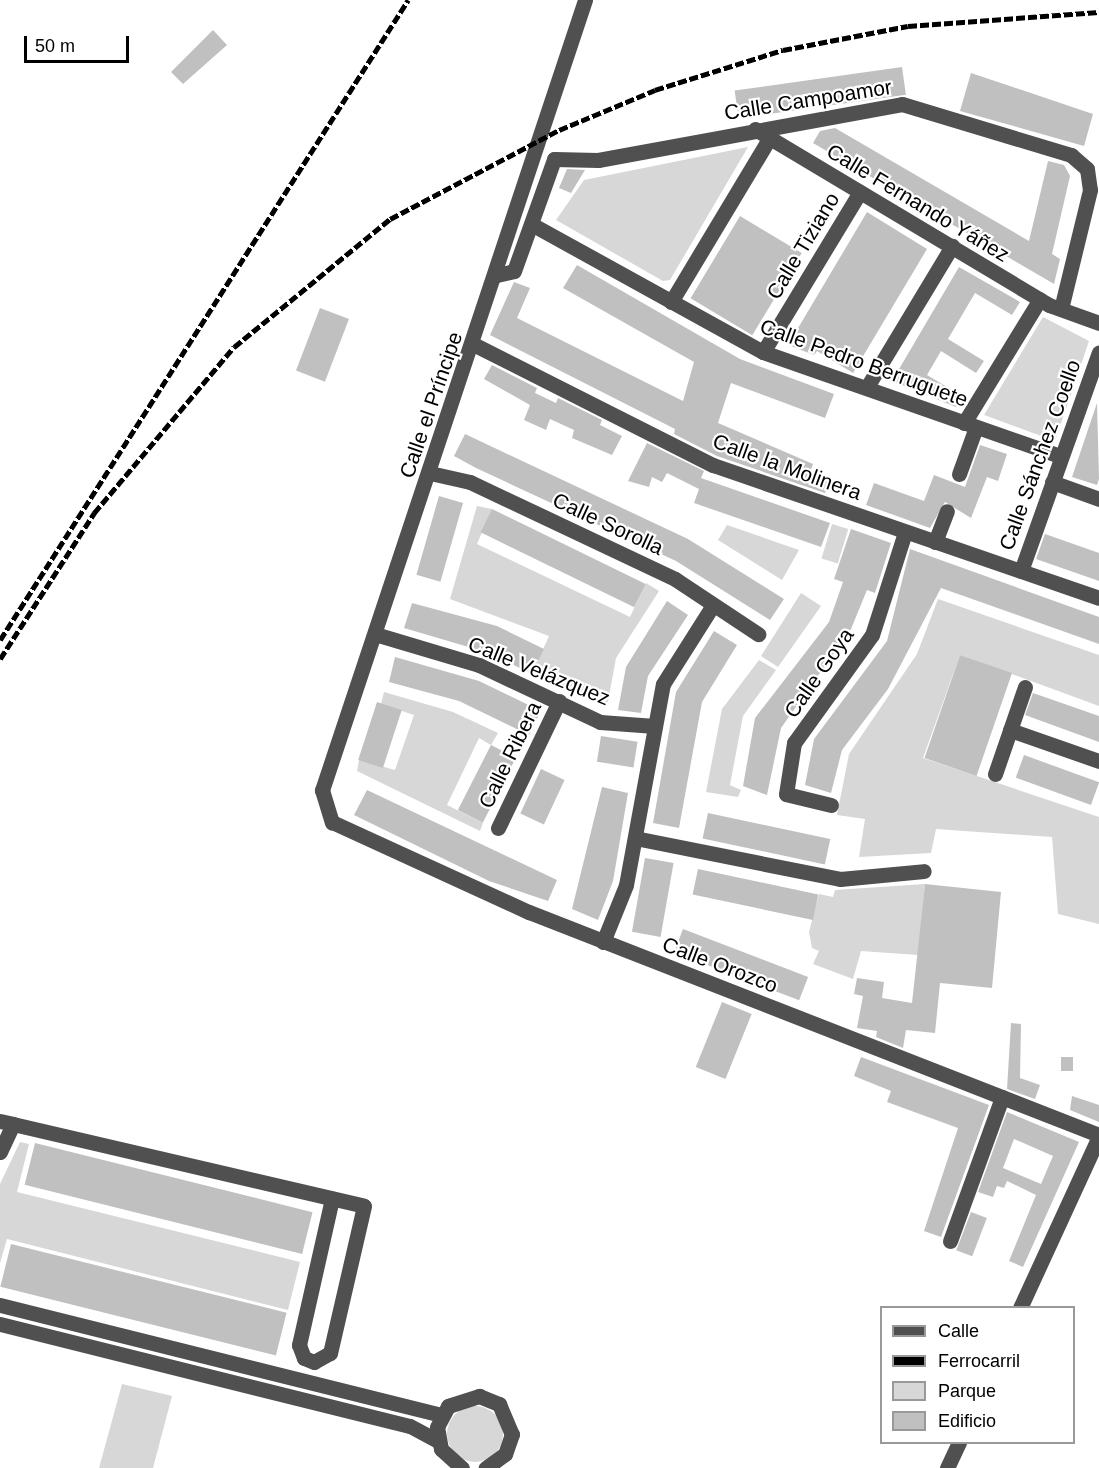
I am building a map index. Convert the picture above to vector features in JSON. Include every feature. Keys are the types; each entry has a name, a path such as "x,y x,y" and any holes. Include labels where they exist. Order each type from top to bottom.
{"street":[{"name":"Calle el Príncipe","path":"332,822 322,790 497,275 585,0"},
{"name":"Calle Campoamor","path":"497,275 514,271 533,225 555,159 598,160 755,129 902,104 1071,155 1087,169 1090,190 1061,309"},
{"name":"Calle Fernando Yáñez","path":"755,129 1040,299 1099,323"},
{"path":"671,302 769,139"},
{"name":"Calle Tiziano","path":"763,352 860,192"},
{"name":"Calle Pedro Berruguete","path":"533,225 763,352 1060,456"},
{"path":"867,387 952,246"},
{"path":"959,474 970,425 1040,299"},
{"name":"Calle la Molinera","path":"473,344 712,465 1099,598"},
{"name":"Calle Sánchez Coello","path":"1021,572 1060,456 1099,352"},
{"name":"Calle Sorolla","path":"430,473 470,482 675,579 758,634"},
{"path":"1052,482 1099,499"},
{"path":"935,542 947,511"},
{"name":"Calle Goya","path":"831,805 786,794 794,743 872,635 905,532"},
{"path":"603,942 626,885 663,684 713,605"},
{"name":"Calle Velázquez","path":"375,634 479,665 600,722 655,726"},
{"path":"995,774 1025,687"},
{"name":"Calle Ribera","path":"498,828 559,701"},
{"path":"1010,730 1099,761"},
{"name":"Calle Orozco","path":"332,822 603,942 1099,1135"},
{"path":"635,838 840,879 924,870"},
{"path":"950,1241 1002,1097"},
{"path":"0,1152 7,1122 364,1206 330,1353 314,1362 304,1358 299,1345 332,1199"},
{"path":"1021,1306 1099,1135"},
{"path":"0,1305 441,1415"},
{"path":"0,1324 410,1426 438,1441"},
{"path":"462,1468 446,1457 438,1441 441,1415 467,1396 499,1404 510,1423 510,1444 486,1468"},
{"path":"947,1468 959,1444"}],"green space":[{"path":"748,147 670,280 663,281 556,220 584,180"},
{"path":"1043,317 1089,341 1055,441 984,415"},
{"path":"477,506 492,509 477,544 630,617 646,583 659,591 616,658 607,707 532,674 549,636 450,599"},
{"path":"832,524 848,529 838,563 821,558"},
{"path":"727,525 799,550 782,580 718,540"},
{"path":"801,593 821,606 778,667 761,656"},
{"path":"938,599 1099,655 1099,706 960,655 923,758 1099,817 1099,924 1058,914 1052,837 936,829 931,853 859,857 865,819 837,815 849,754 917,654"},
{"path":"759,660 776,670 743,716 730,785 741,790 738,797 706,792 722,709"},
{"path":"384,692 453,712 498,733 491,745 479,738 447,805 483,823 480,831 357,771 359,760 395,770 414,715 381,704"},
{"path":"925,884 918,955 861,951 853,979 813,964 819,951 812,948 809,932 819,894 833,897 835,890"},
{"path":"20,1142 29,1144 17,1192 300,1262 288,1310 7,1239 0,1263 0,1184"},
{"path":"122,1384 172,1396 153,1468 99,1468"},
{"path":"475,1406 486,1408 495,1414 501,1423 503,1434 501,1445 495,1454 486,1460 475,1462 464,1460 455,1454 449,1445 447,1434 449,1423 455,1414 464,1408"}],"building":[{"path":"213,30 227,45 183,84 171,72"},
{"path":"902,67 906,95 739,118 735,91"},
{"path":"971,73 1093,114 1084,146 960,111"},
{"path":"835,128 1029,241 1048,161 1064,165 1070,176 1052,254 1060,259 1054,284 813,143 820,131"},
{"path":"567,169 585,170 571,193 559,188"},
{"path":"867,212 927,249 853,373 817,351 814,355 788,345"},
{"path":"740,216 802,253 752,335 691,298"},
{"path":"577,265 740,359 834,394 825,418 731,383 718,423 813,464 810,472 830,479 825,493 717,456 674,434 675,429 490,335 514,282 530,288 517,318 683,401 694,362 563,288"},
{"path":"959,267 1020,302 1012,315 975,293 948,339 984,361 976,373 941,351 927,375 962,396 956,407 892,381"},
{"path":"320,308 349,319 325,382 296,371"},
{"path":"492,365 537,388 535,393 556,403 558,398 602,420 600,425 622,436 612,455 572,438 574,430 550,419 546,430 524,420 530,405 484,379"},
{"path":"1097,403 1099,479 1097,485 1072,477"},
{"path":"465,434 688,539 784,599 770,620 676,561 476,468 454,456"},
{"path":"647,443 704,471 701,478 830,523 821,547 694,503 699,489 667,473 662,482 652,477 649,487 628,481"},
{"path":"980,445 1007,454 998,481 987,477 971,518 945,502 930,528 866,505 874,483 924,501 934,475 965,487"},
{"path":"439,496 463,503 440,582 416,575"},
{"path":"492,509 646,584 634,607 481,532"},
{"path":"851,529 891,543 875,593 867,590 851,629 781,728 767,795 743,786 755,718 829,622 843,582 834,579"},
{"path":"1045,534 1099,553 1099,581 1036,559"},
{"path":"910,549 1099,617 1099,644 941,588 888,689 842,750 831,793 805,785 814,739 887,641"},
{"path":"667,601 688,615 648,676 641,713 618,710 626,667"},
{"path":"412,603 497,626 544,649 532,674 489,653 404,628"},
{"path":"714,631 737,645 702,702 679,828 653,823 676,692"},
{"path":"960,655 1012,673 977,776 925,758"},
{"path":"395,657 479,681 541,711 529,735 459,701 389,682"},
{"path":"1033,693 1099,716 1099,742 1025,715"},
{"path":"377,702 402,710 383,768 358,760"},
{"path":"601,736 638,742 633,767 597,762"},
{"path":"491,745 516,758 483,823 458,810"},
{"path":"1024,755 1099,782 1091,805 1016,778"},
{"path":"541,769 565,780 544,824 520,813"},
{"path":"602,787 628,793 613,881 598,920 572,909"},
{"path":"367,790 557,880 548,901 489,881 354,815"},
{"path":"708,813 830,839 825,864 703,838"},
{"path":"645,858 674,863 661,937 632,932"},
{"path":"698,869 818,895 813,920 693,894"},
{"path":"925,884 1001,892 992,988 940,983 935,1033 906,1030 903,1048 876,1037 877,1031 857,1028 863,996 854,994 857,978 884,982 882,998 912,1003"},
{"path":"683,929 808,977 799,1000 674,952"},
{"path":"722,1002 752,1014 725,1079 696,1067"},
{"path":"1011,1023 1021,1024 1020,1078 1040,1085 1035,1099 1007,1089"},
{"path":"861,1057 989,1105 941,1237 924,1231 958,1128 887,1102 891,1091 854,1076"},
{"path":"1061,1057 1073,1057 1073,1071 1061,1071"},
{"path":"1072,1096 1099,1105 1099,1122 1070,1110"},
{"path":"1007,1112 1079,1142 1023,1267 1009,1261 1036,1195 1007,1181 1004,1188 997,1186 993,1197 978,1192","holes":["1014,1139 1053,1156 1041,1184 1003,1168"]},
{"path":"35,1143 313,1212 302,1254 25,1185"},
{"path":"971,1212 987,1218 972,1256 956,1250"},
{"path":"11,1244 287,1313 276,1355 0,1287"}],"railway":[{"path":"0,640 408,0"},
{"path":"0,659 94,513 234,347 390,219 559,130 655,90 783,50 908,26 1099,12"}]}
